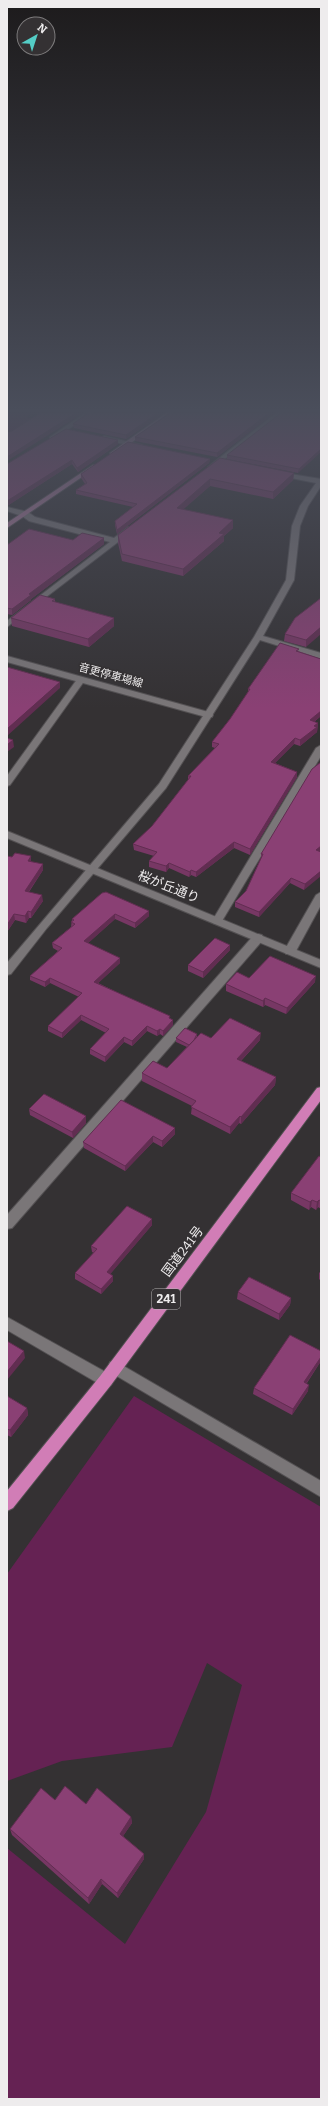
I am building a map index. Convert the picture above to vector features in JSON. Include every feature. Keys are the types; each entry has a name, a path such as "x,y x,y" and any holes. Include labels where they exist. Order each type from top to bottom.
{"highway":[{"name":"国道241号","path":"7,1503 106,1380 321,1091"}],"main road":[{"path":"7,526 29,511"}],"street":[{"path":"15,511 25,514 32,519 116,541"},
{"path":"7,971 43,926 93,870 164,786 258,637 290,580 296,526 302,511"},
{"path":"7,626 140,522"},
{"path":"258,637 321,656"},
{"name":"音更停車場線","path":"7,659 209,715"},
{"path":"7,783 81,680"},
{"path":"217,921 321,748"},
{"name":"桜が丘通り","path":"7,834 321,964"},
{"path":"290,951 321,894"},
{"path":"7,1224 258,938"},
{"path":"7,1323 106,1380"},
{"path":"115,1367 321,1490"}],"shaded area":[{"path":"134,1396 321,1507 321,2099 7,2099 7,1848 125,1944 206,1812 242,1685 207,1663 172,1747 62,1761 7,1781 7,1574"}],"building":[{"path":"128,511 142,511 117,530 115,521"},
{"path":"149,511 192,511 233,520 219,533 224,534 183,569 122,554 118,535"},
{"path":"29,529 73,540 82,533 104,538 29,594 31,595 12,609 7,608 7,545"},
{"path":"40,595 55,599 52,601 114,618 88,639 11,618"},
{"path":"321,598 321,627 306,640 285,634 295,618"},
{"path":"280,643 299,649 296,651 321,659 321,711 310,720 318,723 314,726 317,727 300,740 295,738 271,762 297,772 250,849 234,842 196,872 191,870 190,872 169,863 166,866 149,861 157,852 133,844 152,826 191,776 188,776 219,744 212,742 230,719 250,689 248,689"},
{"path":"7,667 60,682 7,729"},
{"path":"7,738 13,740 7,745"},
{"path":"321,762 321,846 316,850 321,852 321,871 305,884 291,878 259,912 235,902 246,891 263,854 261,854 312,769"},
{"path":"15,853 31,856 28,861 43,864 25,891 42,895 31,912 28,911 25,916 14,914 7,925 7,856 12,857"},
{"path":"106,892 149,911 135,923 115,914 84,941 120,958 94,982 170,1016 169,1018 173,1020 163,1031 160,1029 157,1031 147,1026 132,1041 124,1037 105,1057 90,1049 109,1029 81,1015 62,1033 48,1026 82,993 50,978 45,982 30,976 62,948 52,943 75,924 71,922 74,920 72,919 102,893"},
{"path":"215,938 230,945 203,972 188,965"},
{"path":"270,956 316,976 287,1008 265,998 263,1001 226,984 237,972 249,978"},
{"path":"230,1018 261,1033 237,1059 276,1077 241,1117 240,1116 230,1127 191,1107 196,1101 142,1073 153,1061 167,1068 201,1033 211,1038"},
{"path":"185,1028 197,1034 189,1045 176,1038"},
{"path":"44,1094 86,1116 72,1132 29,1109"},
{"path":"121,1100 175,1128 162,1141 153,1136 125,1166 83,1142"},
{"path":"319,1156 321,1157 321,1201 319,1200 317,1202 312,1200 310,1202 291,1193"},
{"path":"127,1206 152,1219 107,1272 113,1276 101,1289 75,1273 97,1249 91,1246"},
{"path":"249,1277 291,1298 279,1314 238,1292"},
{"path":"290,1335 321,1351 321,1357 304,1382 309,1385 293,1409 254,1388"},
{"path":"7,1341 24,1351 7,1372"},
{"path":"7,1396 27,1408 10,1430 7,1429"},
{"path":"65,1786 86,1804 97,1788 131,1817 120,1834 144,1854 117,1893 101,1879 88,1898 10,1829 41,1788 55,1800"}]}
